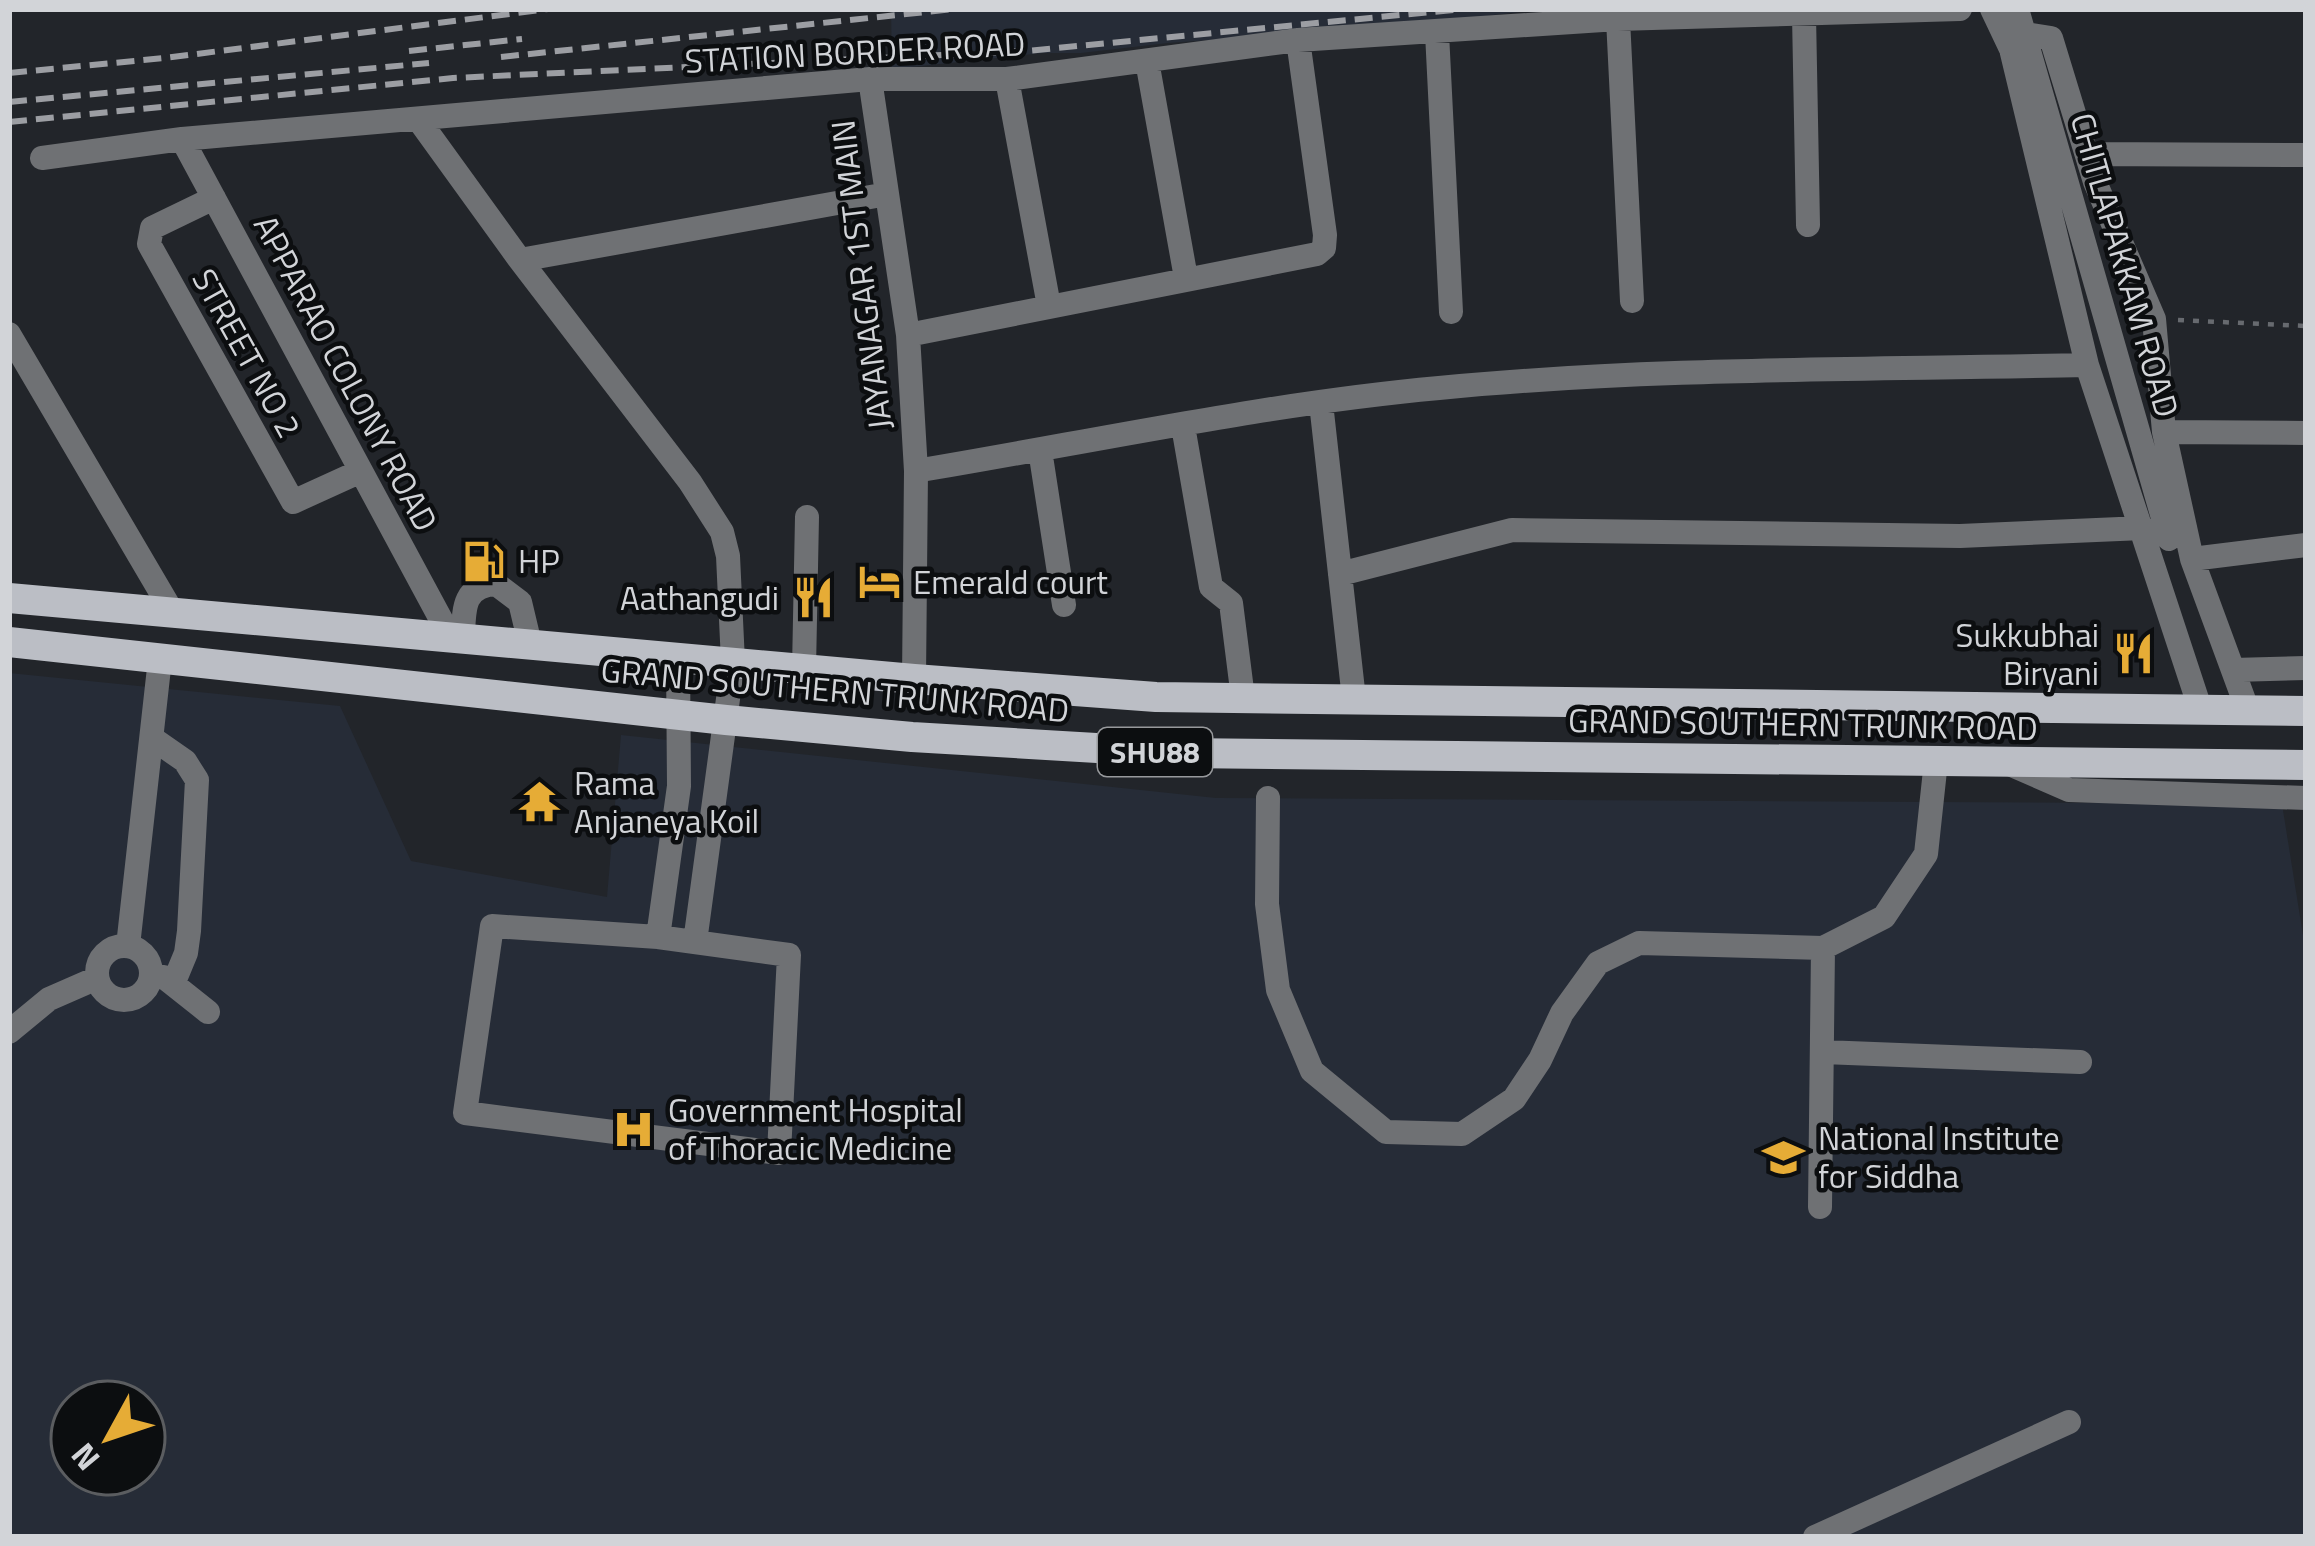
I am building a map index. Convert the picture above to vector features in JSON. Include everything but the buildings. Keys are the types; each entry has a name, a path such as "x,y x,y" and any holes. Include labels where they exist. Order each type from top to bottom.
{"main road":[{"name":"GRAND SOUTHERN TRUNK ROAD","path":"9,598 914,680 1156,697 2306,712"},
{"name":"GRAND SOUTHERN TRUNK ROAD","path":"9,642 726,720 1181,753 2306,765"}],"street":[{"name":"STATION BORDER ROAD","path":"42,158 182,139 870,79 1007,79 1298,40 1618,19 1960,9"},
{"path":"1992,9 2011,49 2087,365 2201,710"},
{"name":"CHITLAPAKKAM ROAD","path":"2017,9 2169,539"},
{"path":"1804,14 1808,225"},
{"path":"1618,19 1632,302"},
{"path":"1437,33 1450,312"},
{"path":"2011,49 2032,35 2051,38 2087,154 2154,319 2164,432 2195,568 2248,711"},
{"path":"908,335 1308,258 1324,248 1298,40"},
{"path":"1147,61 1186,278"},
{"name":"JAYANAGAR 1ST MAIN","path":"870,79 908,335 916,471 914,680"},
{"path":"1007,79 1049,306"},
{"path":"418,119 712,512 728,556 733,662 695,942"},
{"name":"APPARAO COLONY ROAD","path":"182,139 457,638"},
{"path":"2087,154 2306,155"},
{"path":"520,260 887,194"},
{"name":"STREET NO 2","path":"214,198 159,224 150,232 149,244 293,502 361,471"},
{"path":"9,334 173,613"},
{"path":"916,471 1321,403 1439,388 1635,376 2087,365"},
{"path":"1321,403 1354,699"},
{"path":"1183,426 1211,587 1232,603 1243,698"},
{"path":"2164,432 2306,433"},
{"path":"1040,450 1064,605"},
{"path":"804,669 807,517"},
{"path":"1340,574 1512,530 1960,536 2143,528"},
{"path":"2169,539 2195,568"},
{"path":"2165,600 2169,539"},
{"path":"2195,568 2306,545"},
{"path":"457,638 470,592 479,585 496,584 520,602 530,644"},
{"path":"658,937 679,786 678,658"},
{"path":"128,946 160,659"},
{"path":"2233,670 2306,668"},
{"path":"97,978 114,998 132,999 186,953 197,780 185,761 152,738"},
{"path":"1268,798 1268,904 1277,990 1312,1071 1386,1132 1462,1134 1514,1099 1540,1060 1562,1013 1598,963 1639,943 1823,948 1884,917 1926,854 1936,761"},
{"path":"2006,762 2069,790 2306,798"},
{"path":"492,926 695,942 789,955 779,1154 465,1113 492,926"},
{"path":"9,1032 50,999 97,978 104,954 119,946 143,954 162,976 208,1012"},
{"path":"1820,1207 1823,948"},
{"path":"1822,1052 2080,1062"},
{"path":"1817,1537 2069,1422"}],"path":[{"path":"2154,319 2306,326"}],"shaded area":[{"path":"891,9 1546,9 1391,27 892,69"},
{"name":"Government Hospital of Thoracic Medicine","path":"9,673 340,706 411,861 607,897 621,735 1216,798 2282,804 2306,954 2306,1537 9,1537"}],"railway":[{"path":"9,73 548,9"},
{"path":"501,57 954,9"},
{"path":"9,122 453,78 1026,51 1463,9"},
{"path":"409,51 522,39"},
{"path":"9,102 429,63"}],"place":[{"name":"HP","path":"484,561"},
{"name":"Emerald court","path":"879,582"},
{"name":"Aathangudi","path":"813,598"},
{"name":"Sukkubhai Biryani","path":"2133,654"},
{"name":"Rama Anjaneya Koil","path":"540,802"},
{"name":"Government Hospital of Thoracic Medicine","path":"634,1129"},
{"name":"National Institute for Siddha","path":"1784,1157"}]}
